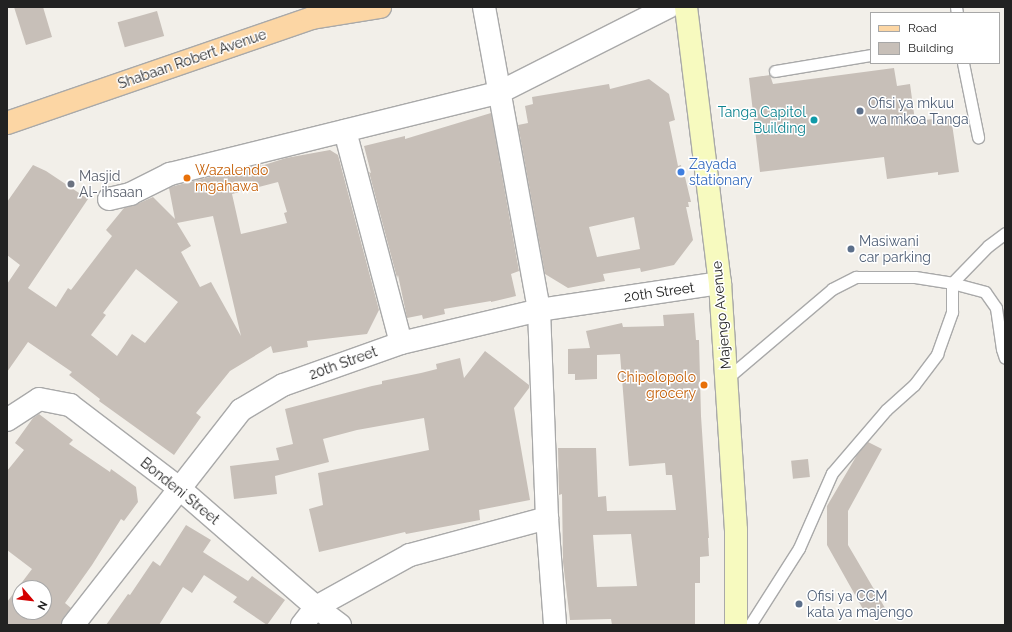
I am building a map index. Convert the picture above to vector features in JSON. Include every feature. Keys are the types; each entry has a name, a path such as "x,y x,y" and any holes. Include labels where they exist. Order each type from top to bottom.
{"main road":[{"name":"Shabaan Robert Avenue","path":"7,123 312,18 380,7"}],"street":[{"path":"484,7 498,93 539,310 547,518 555,625"},
{"path":"109,199 130,194 170,174 498,93 668,7"},
{"name":"Majengo Avenue","path":"686,7 720,284 736,530 736,625"},
{"path":"345,131 401,342"},
{"name":"20th Street","path":"73,625 241,410 283,385 401,342 539,310 720,284"},
{"name":"Bondeni Street","path":"7,420 39,399 70,405 179,488 316,607 340,625"},
{"path":"302,625 316,607 410,555 547,518"}],"lane":[{"path":"775,71 870,55"},
{"path":"963,64 978,137"},
{"path":"750,625 799,548 832,473 886,410 914,384 937,354 952,312 952,283 988,246 1005,233"},
{"path":"726,380 832,289 856,277 915,277 952,283 985,292 996,308 1002,349 1005,358"}],"building":[{"path":"14,7 43,7 52,37 26,45"},
{"path":"157,11 164,36 125,47 118,22"},
{"name":"Tanga Capitol Building","path":"894,68 897,86 910,84 915,121 951,117 959,172 938,175 938,172 887,179 884,157 760,172 749,78 770,75 773,84"},
{"path":"649,79 669,94 675,120 669,122 678,166 681,165 683,177 685,177 691,202 688,202 689,207 686,207 693,240 674,265 641,272 640,268 603,274 605,281 568,288 545,274 518,125 528,123 525,106 533,104 532,97 609,84 610,89","holes":["634,217 640,249 597,257 589,227"]},
{"path":"491,113 519,271 511,274 516,296 491,302 444,309 445,314 423,319 422,315 407,318 398,275 397,278 369,172 371,173 364,146 405,136 405,139"},
{"path":"330,150 338,155 379,310 367,334 307,341 308,347 273,353 271,346 230,371 196,413 201,417 174,455 99,401 100,399 69,375 72,372 28,342 7,372 7,284 20,265 7,255 7,202 33,165 46,171 88,199 28,288 56,307 68,288 71,290 112,236 106,230 124,208 153,197 175,219 169,188 261,164 261,166 286,158","holes":["278,182 287,212 284,213 287,223 241,234 232,194","213,216 241,336 211,282 200,287 181,252 191,246 177,223","136,269 178,302 145,343 132,334 117,356 91,335 106,315 103,313"]},
{"path":"694,313 696,340 699,340 701,416 709,556 700,557 700,583 695,583 695,625 612,625 611,619 570,620 563,562 562,494 559,495 558,448 596,448 598,497 606,496 607,511 676,510 672,475 666,475 665,463 629,466 620,354 597,355 597,379 575,380 575,374 568,374 568,349 590,348 586,331 622,323 623,327 664,326 663,315","holes":["631,534 637,586 597,587 593,535"]},
{"path":"485,351 529,385 529,388 514,408 530,500 479,510 480,520 406,534 405,532 319,552 309,509 323,505 318,473 429,450 424,418 357,430 323,439 329,462 275,476 277,494 234,499 230,466 279,460 276,448 293,444 285,409 382,384 382,381 437,369 436,364 460,358 464,378"},
{"path":"39,414 73,440 69,444 110,472 111,469 136,487 138,502 124,521 121,519 92,565 65,603 71,608 63,618 61,625 7,625 7,602 12,595 12,620 52,620 52,580 24,580 32,569 7,550 7,471 24,450 15,443 33,418"},
{"path":"868,442 882,449 848,511 848,545 885,608 868,618 827,545 827,506 857,455"},
{"path":"808,459 810,477 793,479 791,461"},
{"path":"186,525 211,540 203,552 248,581 252,576 285,600 267,625 233,602 237,597 204,575 192,593 183,587 159,625 106,625 128,594 130,595 153,561 160,566"}],"place":[{"name":"Ofisi ya mkuu wa mkoa Tanga","path":"860,111"},
{"name":"Tanga Capitol Building","path":"814,120"},
{"name":"Zayada stationary","path":"681,172"},
{"name":"Wazalendo mgahawa","path":"187,178"},
{"name":"Masjid Al- ihsaan","path":"71,184"},
{"name":"Masiwani car parking","path":"851,249"},
{"name":"Chipolopolo grocery","path":"704,385"},
{"name":"Ofisi ya CCM kata ya majengo","path":"799,604"}]}
